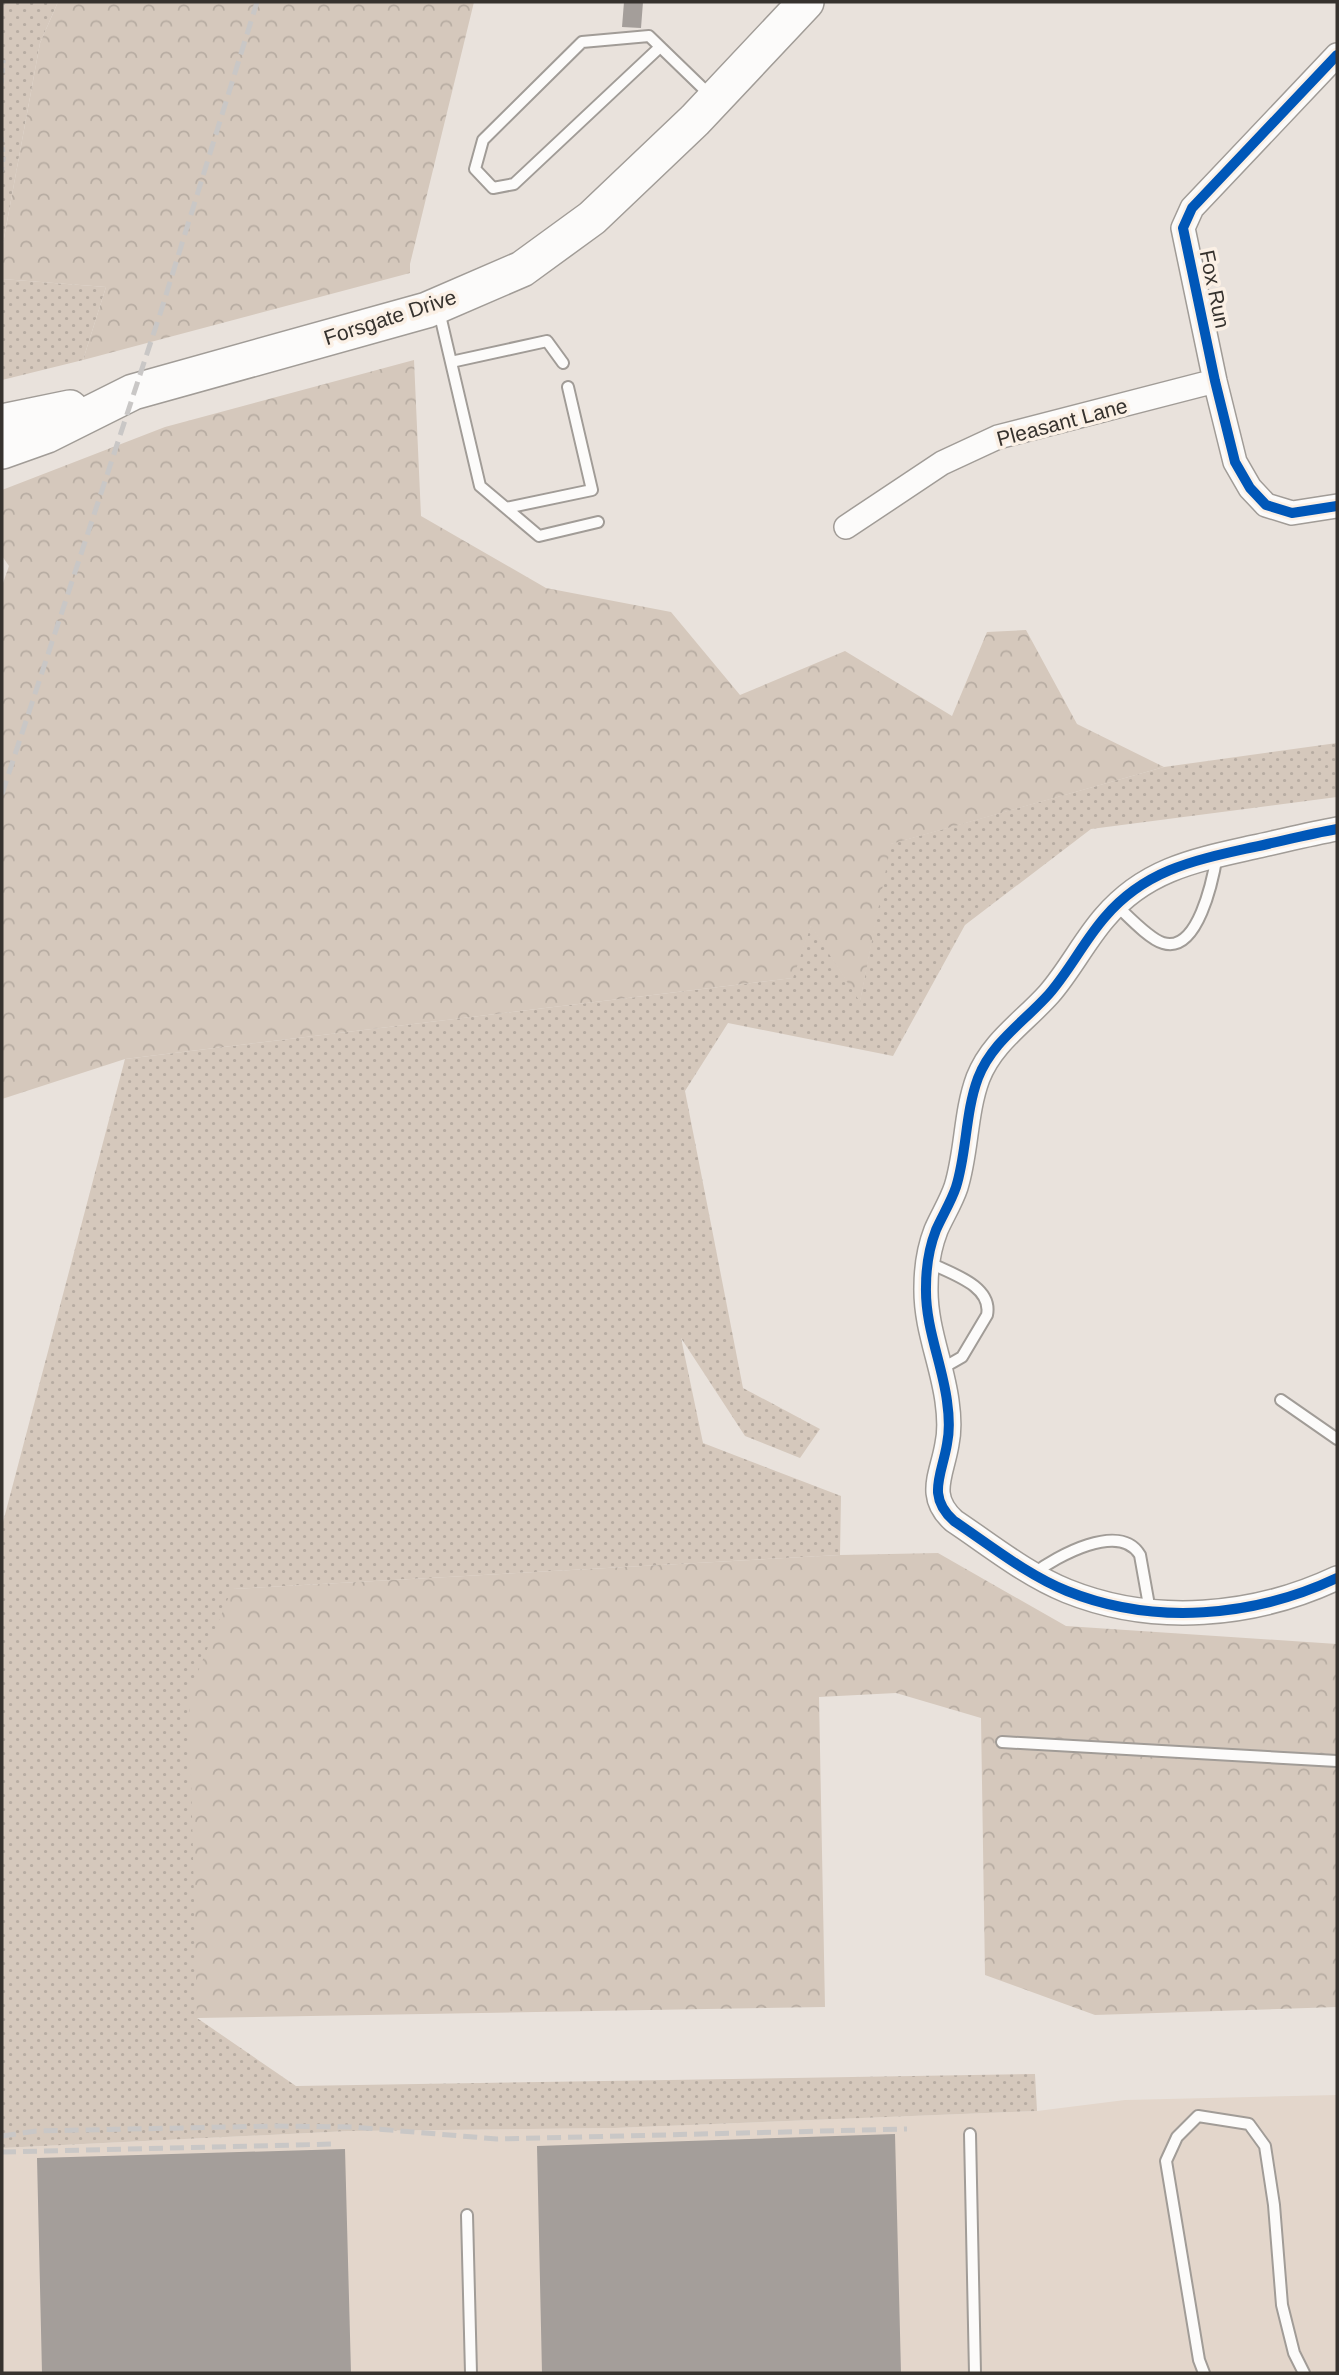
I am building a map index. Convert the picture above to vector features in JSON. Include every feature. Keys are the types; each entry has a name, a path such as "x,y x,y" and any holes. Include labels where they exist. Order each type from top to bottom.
{"main road":[{"name":"Forsgate Drive","path":"2,422 121,397 438,305 523,269 592,218 714,99 806,2"},
{"name":"Forsgate Drive","path":"2,451 47,435 121,397"}],"street":[{"name":"Fox Run","path":"1337,55 1192,208 1183,228 1235,462 1250,488 1266,505 1292,513 1337,506"},
{"name":"Pleasant Lane","path":"846,527 942,463 998,438 1215,381"},
{"path":"1337,829 1217,855 1166,870 1126,895 1116,905 1088,939 1063,978 1004,1038 985,1064 972,1100 956,1186 936,1229 928,1262 926,1289 928,1319 941,1369 949,1419 938,1488 939,1503 954,1521 1034,1574 1068,1591 1116,1605 1150,1611 1190,1613 1251,1606 1304,1593 1337,1578"}],"lane":[{"path":"660,47 514,184 493,188 475,169 483,141 582,41 649,36 714,99"},
{"path":"438,305 480,486 539,536 598,522"},
{"path":"451,362 547,341 563,363"},
{"path":"506,508 592,490 568,387"},
{"path":"1116,905 1159,942 1180,942 1191,933 1212,890 1217,855"},
{"path":"928,1262 982,1291 989,1308 988,1315 962,1357 941,1369"},
{"path":"1281,1400 1337,1439"},
{"path":"1034,1574 1063,1554 1120,1540 1129,1543 1140,1555 1150,1611"},
{"path":"1002,1742 1337,1761"},
{"path":"1204,2373 1199,2360 1166,2161 1177,2137 1198,2116 1249,2124 1265,2146 1274,2205 1282,2305 1294,2353 1304,2373"},
{"path":"970,2134 975,2373"},
{"path":"467,2215 471,2373"}],"path":[{"path":"2,83 4,60"},
{"path":"2,137 2,174"}],"shaded area":[{"path":"1337,2095 1337,2373 2,2373 2,2148 349,2131 615,2128 1037,2111 1125,2100"}],"green space":[{"path":"2,2 58,2 40,43 2,249"},
{"path":"58,2 474,2 410,273 83,360 106,287 2,279 2,249 40,43"},
{"path":"2,279 106,287 83,360 2,380"},
{"path":"414,360 421,516 546,588 671,612 740,695 845,651 952,716 987,632 1026,630 1077,724 1164,767 891,844 860,1002 811,926 793,978 125,1059 2,1099 2,586 9,566 2,556 2,490 165,427"},
{"path":"1337,743 1337,797 1091,829 965,925 893,1056 728,1023 685,1091 743,1388 820,1429 800,1458 745,1436 681,1338 703,1443 841,1496 840,1555 233,1589 197,2018 296,2086 1035,2074 1037,2111 615,2128 349,2131 2,2148 2,1526 125,1059 792,978 811,925 860,1001 890,844 1164,767"},
{"path":"938,1553 1066,1626 1337,1644 1337,2007 1095,2015 985,1975 981,1718 896,1693 819,1697 825,2007 197,2018 189,1693 232,1589 840,1555"}],"building":[{"path":"624,2 643,2 641,28 622,27"},
{"path":"895,2134 901,2373 542,2373 537,2146"},
{"path":"345,2149 351,2373 42,2373 37,2158"}],"railway":[{"path":"2,794 161,311 257,2"},
{"path":"2,2136 36,2131 276,2126 353,2127 497,2139 907,2129"},
{"path":"2,2152 336,2144"}],"cycle path":[{"path":"1337,55 1192,208 1183,228 1235,462 1250,488 1266,505 1292,513 1337,506"},
{"path":"1337,829 1212,857 1173,869 1137,888 1105,917 1057,985 1009,1033 984,1065 974,1091 956,1187 931,1244 926,1287 928,1316 945,1387 949,1417 948,1439 938,1494 945,1512 954,1521 1023,1568 1052,1584 1100,1602 1134,1609 1169,1613 1238,1608 1272,1601 1337,1578"}]}
